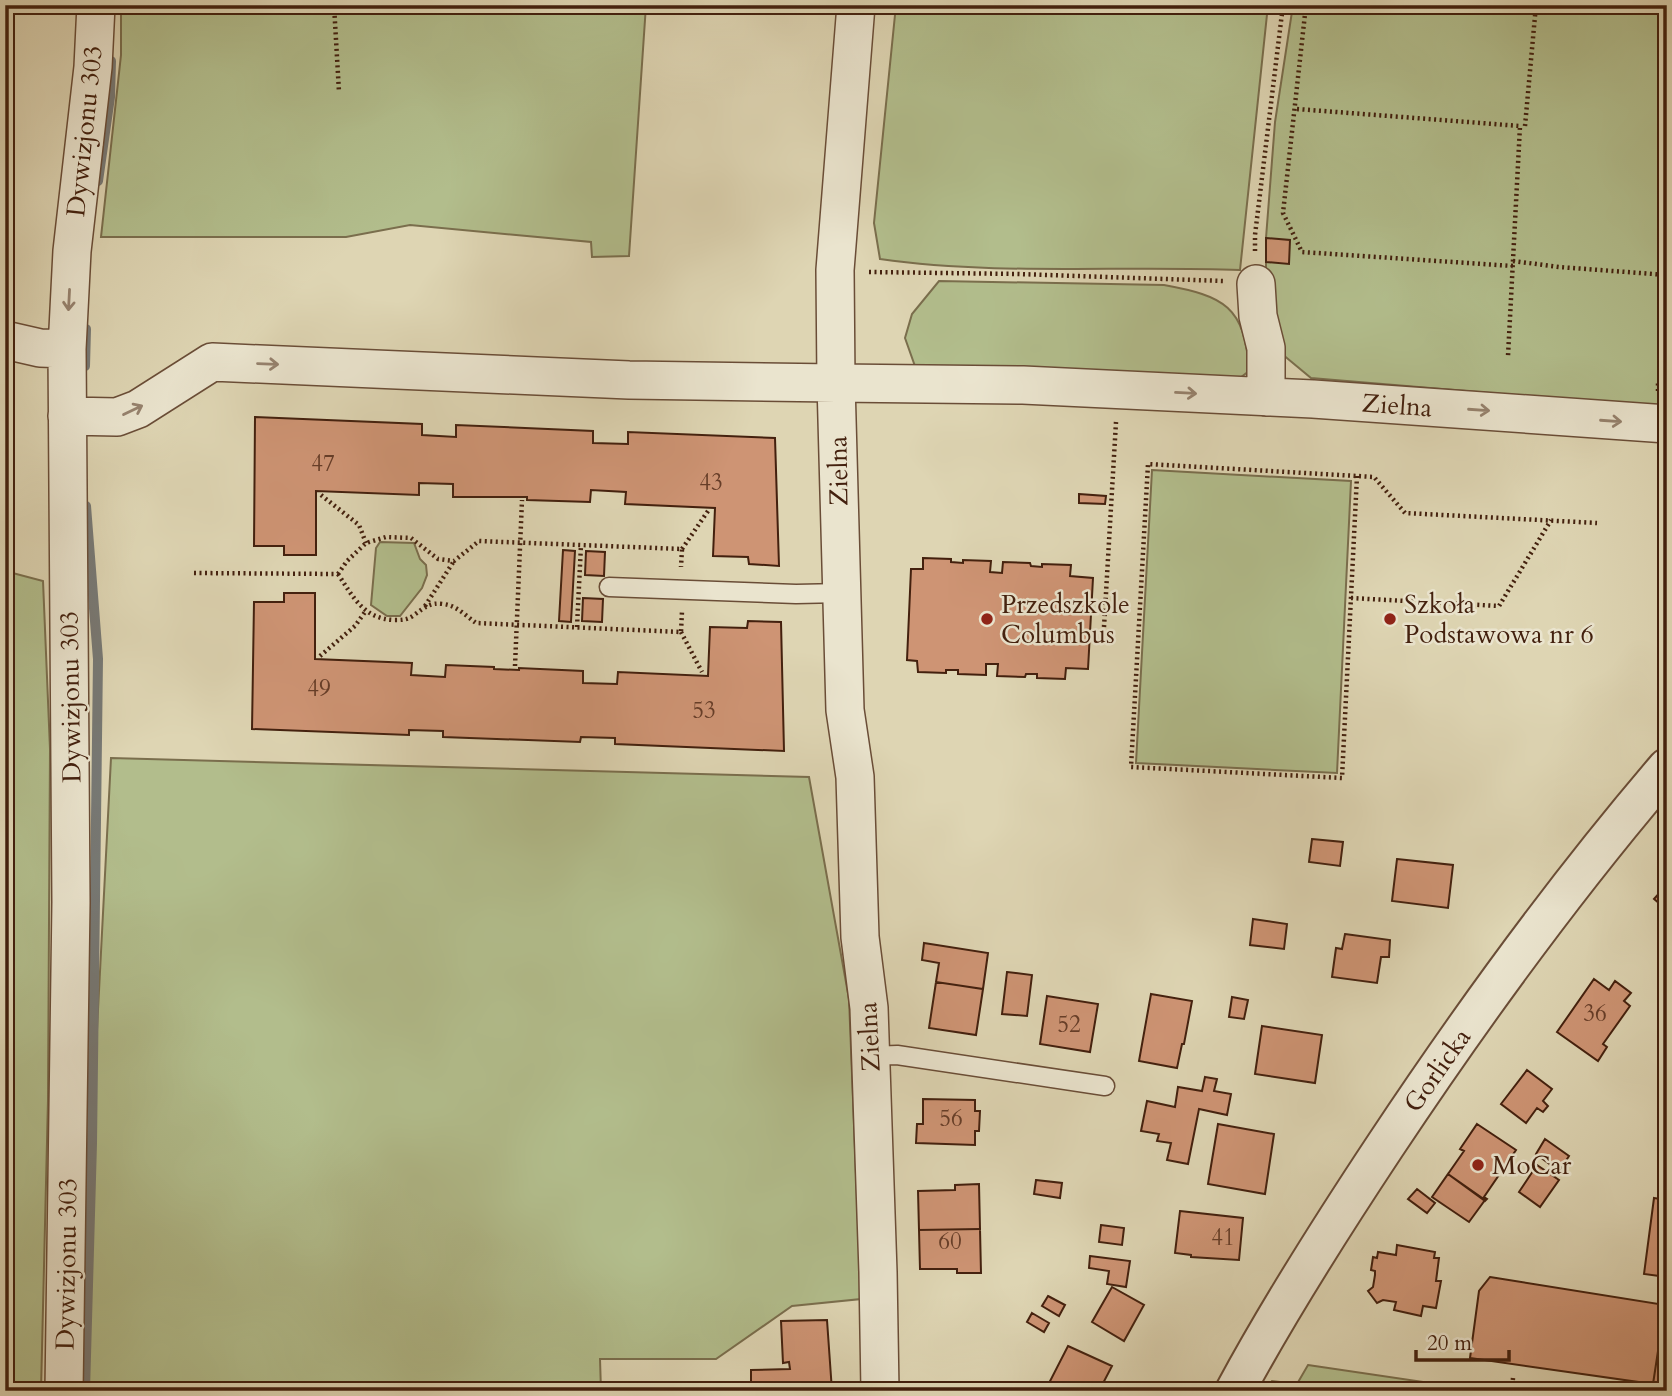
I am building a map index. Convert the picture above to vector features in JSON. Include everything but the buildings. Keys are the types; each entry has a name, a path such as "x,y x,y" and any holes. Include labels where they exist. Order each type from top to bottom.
{"street":[{"name":"Dywizjonu 303","path":"64,1391 71,916 67,416 54,349 72,251 93,67 96,5"},
{"path":"67,416 117,417 138,409 212,362 629,380 836,383 835,270 856,5"},
{"path":"1256,284 1258,316 1266,348 1266,397"},
{"path":"5,340 54,349"},
{"name":"Zielna","path":"880,1391 869,1008 860,937 855,777 845,710 836,383 996,384 1118,389 1667,424"},
{"name":"Gorlicka","path":"1235,1391 1327,1235 1414,1102 1564,896 1667,768"}],"lane":[{"path":"609,587 796,594 842,593"},
{"path":"870,1056 897,1055 1105,1086"}],"path":[{"path":"334,5 339,92"},
{"path":"874,272 1217,280 1256,284 1255,234 1283,5"},
{"path":"1306,5 1297,109 1283,213 1303,252 1513,263 1667,275"},
{"path":"1525,126 1536,5"},
{"path":"1297,109 1520,126 1508,356"},
{"path":"1658,381 1667,379"},
{"path":"1104,627 1118,389"},
{"path":"1357,476 1342,778 1131,767 1148,464 1357,476 1374,477 1405,513 1597,523"},
{"path":"321,495 359,525 366,543"},
{"path":"515,666 522,500"},
{"path":"681,574 682,549 708,511"},
{"path":"1351,598 1499,606 1551,520"},
{"path":"338,574 366,543 386,537 411,538 438,559 454,561"},
{"path":"338,574 365,612 380,620 405,620 413,617 425,606 454,561 479,541 682,549"},
{"path":"578,628 582,545"},
{"path":"194,573 338,574"},
{"path":"425,606 440,603 452,605 476,623 681,632"},
{"path":"682,606 681,632 702,672"},
{"path":"320,656 355,626 365,612"},
{"path":"1512,1391 1513,1378"}],"green space":[{"path":"121,5 646,5 629,256 592,257 591,242 410,225 346,237 101,237 121,55"},
{"path":"896,5 1268,5 1240,270 1015,269 880,259 874,223"},
{"path":"1293,5 1667,5 1667,408 1311,378 1282,354 1266,299 1266,238 1275,122"},
{"path":"939,281 1164,285 1185,289 1216,300 1236,318 1247,349 1249,371 1236,381 990,366 916,369 905,338 912,314"},
{"path":"1152,470 1351,481 1337,773 1136,763"},
{"path":"380,542 414,543 420,559 426,565 427,575 422,588 400,616 387,616 371,605 376,548"},
{"path":"5,571 43,581 50,749 48,1100 41,1391 5,1391"},
{"path":"111,758 809,777 849,999 861,1299 792,1306 716,1359 600,1359 601,1391 81,1391 84,1282"},
{"path":"1308,1365 1437,1384 1434,1391 1273,1391 1268,1388 1272,1381 1297,1384"}],"waterway":[{"path":"98,181 110,97 111,61"},
{"path":"85,366 86,329"},
{"path":"85,1391 92,1143 98,659 86,506"}],"place":[{"name":"Przedszkole Columbus","path":"987,619"},
{"name":"Szkoła Podstawowa nr 6","path":"1390,619"},
{"name":"MoCar","path":"1478,1165"}]}
